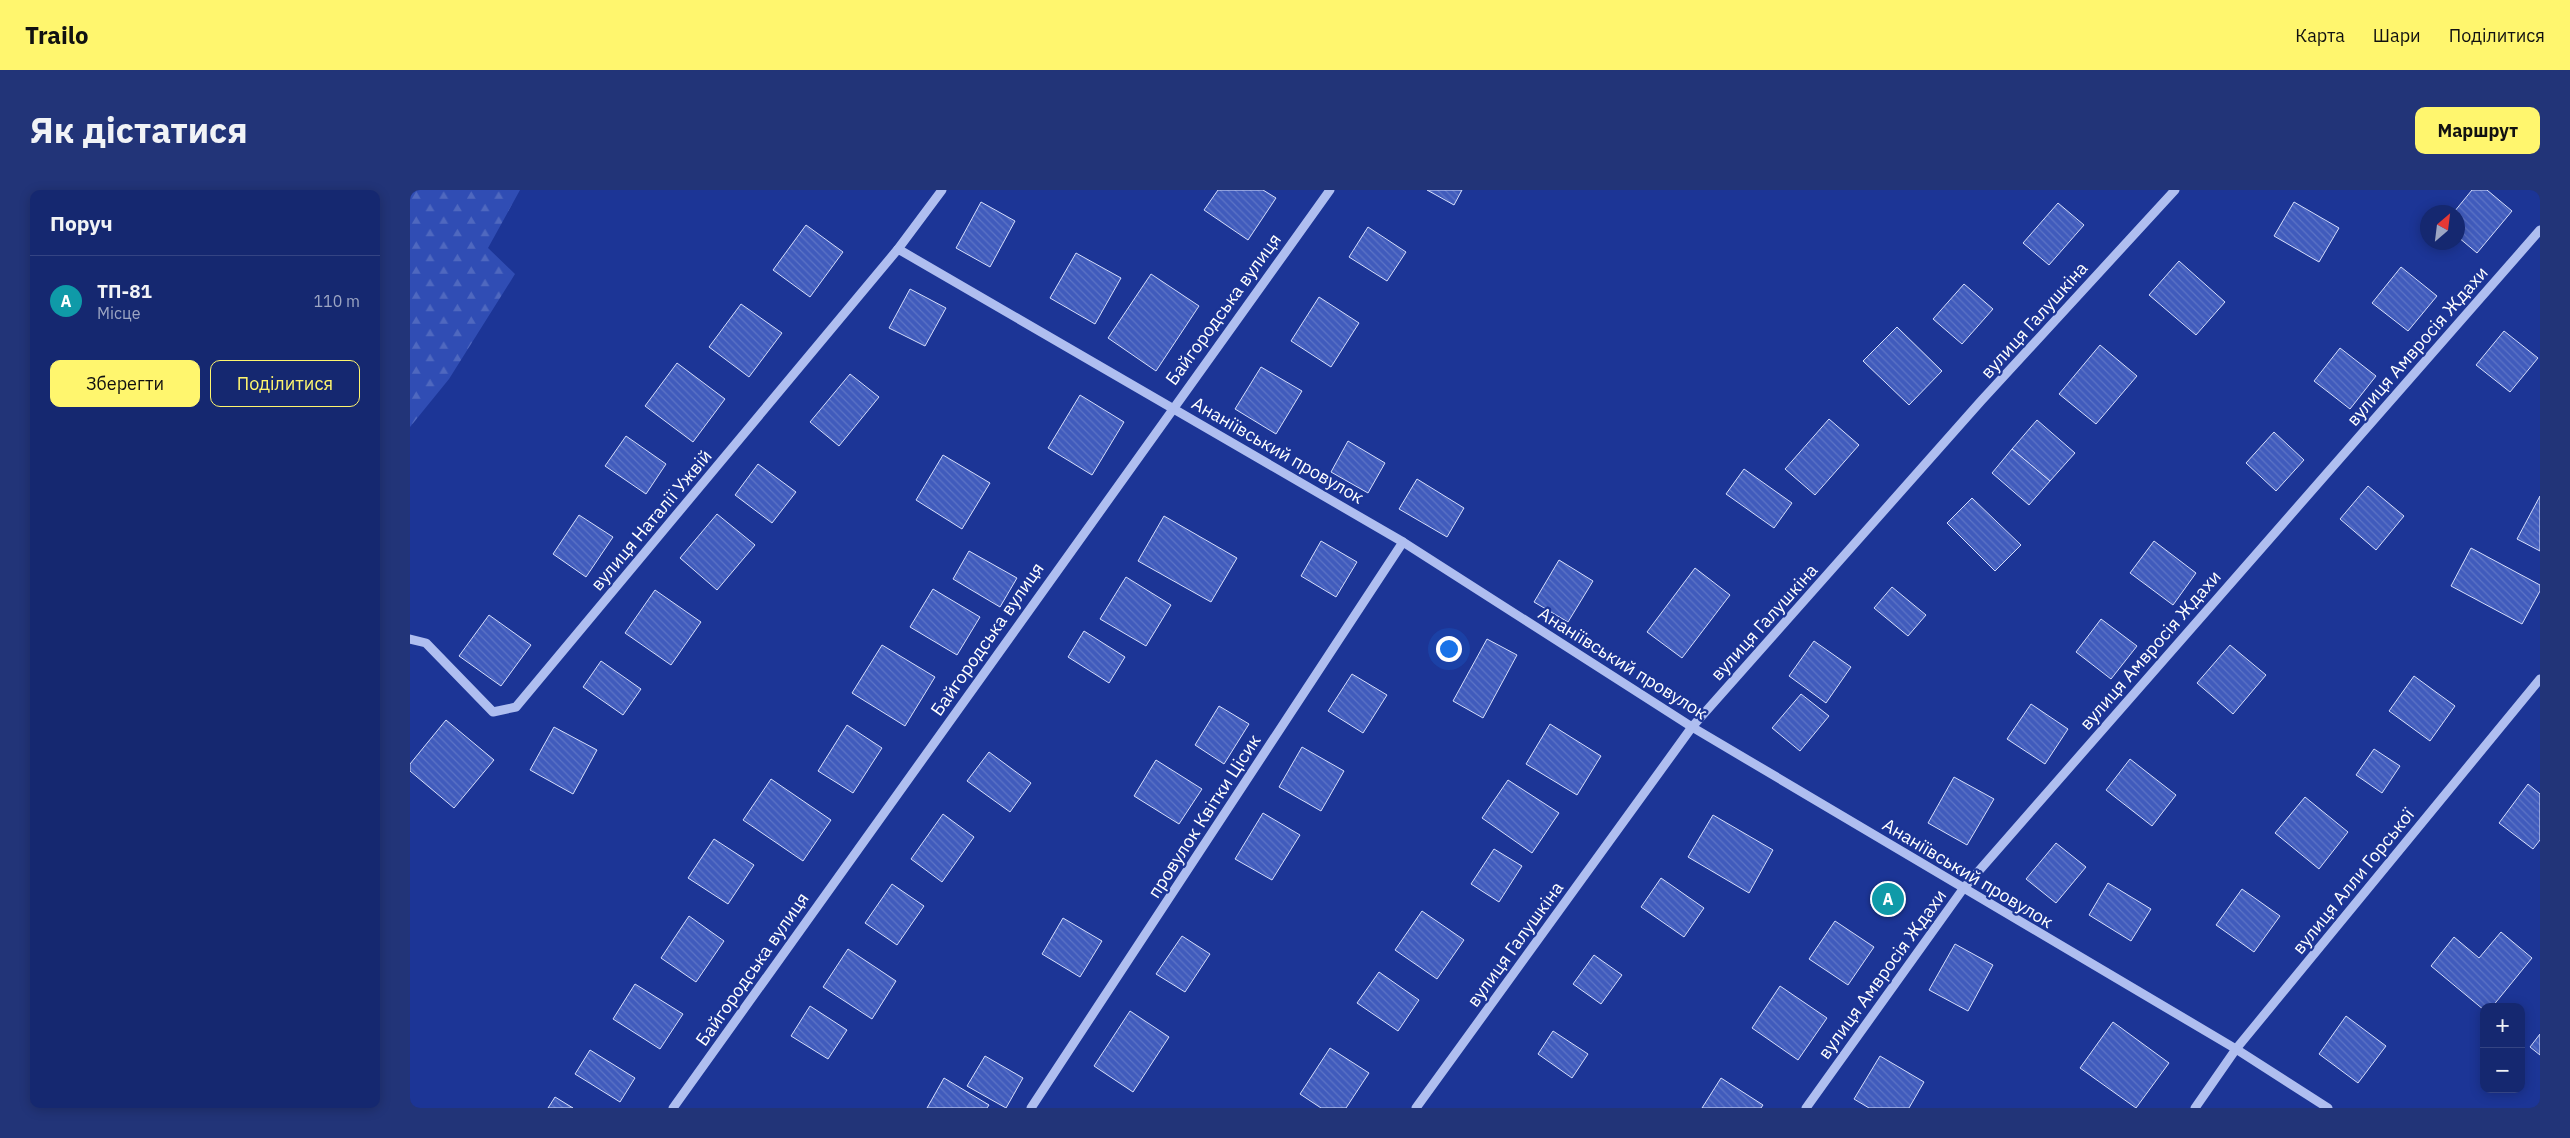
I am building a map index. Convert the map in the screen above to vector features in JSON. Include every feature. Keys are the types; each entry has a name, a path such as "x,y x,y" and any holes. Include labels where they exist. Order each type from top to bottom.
{"street":[{"path":"898,249 942,190"},
{"name":"Байгородська вулиця","path":"673,1108 1172,407 1330,190"},
{"name":"вулиця Галушкіна","path":"1416,1108 1692,727 1981,401 2175,190"},
{"name":"вулиця Амвросія Ждахи","path":"1806,1108 1963,889 2540,230"},
{"name":"Ананіївський провулок","path":"898,249 1403,542 1692,727 2236,1049 2328,1108"},
{"name":"вулиця Наталії Ужвій","path":"410,639 426,643 493,712 516,707 898,249"},
{"name":"провулок Квітки Цісик","path":"1031,1108 1403,542"},
{"name":"вулиця Алли Горської","path":"2195,1108 2236,1049 2540,678"}],"green space":[{"path":"410,190 520,190 488,248 515,274 449,379 410,427"}],"building":[{"path":"1218,190 1263,190 1276,198 1248,240 1204,210"},
{"path":"1427,190 1462,190 1454,205"},
{"path":"2472,190 2487,190 2512,211 2477,253 2465,243 2465,205 2460,205"},
{"path":"981,202 1015,221 990,267 956,248"},
{"path":"2294,202 2339,228 2319,262 2274,236"},
{"path":"2058,203 2084,225 2049,265 2023,243"},
{"path":"806,225 843,252 810,297 773,270"},
{"path":"1368,227 1406,252 1387,281 1349,257"},
{"path":"1076,253 1121,278 1095,324 1050,298"},
{"path":"2179,261 2225,302 2196,335 2149,295"},
{"path":"2401,267 2437,296 2408,331 2372,303"},
{"path":"1151,274 1199,306 1156,371 1108,338"},
{"path":"1964,284 1993,309 1962,344 1933,319"},
{"path":"910,289 946,308 925,346 889,328"},
{"path":"1319,297 1359,323 1331,367 1291,341"},
{"path":"741,304 782,333 749,377 709,347"},
{"path":"1897,327 1942,371 1909,405 1863,361"},
{"path":"2504,331 2538,358 2510,392 2476,365"},
{"path":"2100,345 2137,376 2096,424 2059,394"},
{"path":"2340,348 2376,376 2350,409 2314,381"},
{"path":"677,363 725,399 693,442 645,406"},
{"path":"1261,367 1302,391 1276,434 1235,409"},
{"path":"850,374 879,397 839,446 810,422"},
{"path":"1080,395 1124,422 1092,475 1048,448"},
{"path":"1829,419 1859,445 1815,495 1785,469"},
{"path":"2037,420 2075,453 2050,481 2012,449"},
{"path":"2274,432 2304,460 2276,491 2246,463"},
{"path":"626,436 666,464 646,494 605,466"},
{"path":"1348,441 1385,463 1368,493 1331,472"},
{"path":"2012,449 2050,481 2029,505 1992,473"},
{"path":"943,455 990,483 962,529 916,500"},
{"path":"758,464 796,492 772,523 735,495"},
{"path":"1744,469 1792,503 1774,528 1726,494"},
{"path":"1417,479 1464,508 1447,537 1399,509"},
{"path":"2368,486 2404,516 2376,550 2340,519"},
{"path":"2540,496 2540,551 2517,539"},
{"path":"1972,498 2021,545 1995,571 1947,523"},
{"path":"717,514 755,545 717,590 680,558"},
{"path":"579,515 613,537 586,577 553,554"},
{"path":"1164,516 1237,558 1211,602 1138,561"},
{"path":"1321,541 1357,562 1336,597 1301,576"},
{"path":"2154,541 2196,573 2173,605 2130,573"},
{"path":"2471,548 2540,585 2540,591 2522,624 2451,586"},
{"path":"969,551 1017,578 1000,607 953,579"},
{"path":"1559,560 1593,581 1568,622 1534,602"},
{"path":"1695,568 1730,595 1682,658 1647,632"},
{"path":"1126,577 1171,605 1146,646 1100,619"},
{"path":"1892,587 1926,615 1908,636 1874,608"},
{"path":"933,589 980,617 957,655 910,627"},
{"path":"655,590 701,622 671,665 625,633"},
{"path":"489,615 531,645 501,686 459,656"},
{"path":"2101,619 2137,646 2111,679 2076,652"},
{"path":"1084,631 1125,657 1109,683 1068,657"},
{"path":"1487,639 1517,655 1483,718 1453,701"},
{"path":"1814,641 1851,667 1826,703 1789,676"},
{"path":"882,645 935,677 905,726 852,693"},
{"path":"2230,645 2266,675 2233,714 2197,683"},
{"path":"601,661 641,689 623,715 583,687"},
{"path":"1352,674 1387,695 1363,733 1328,711"},
{"path":"2414,676 2455,706 2430,741 2389,711"},
{"path":"1801,694 1829,716 1800,751 1772,728"},
{"path":"2031,704 2068,729 2045,764 2007,739"},
{"path":"1219,706 1249,724 1224,764 1195,745"},
{"path":"446,720 494,760 454,808 410,771 410,764"},
{"path":"1550,724 1601,756 1577,795 1526,764"},
{"path":"847,725 882,748 853,793 818,771"},
{"path":"554,727 597,750 573,794 530,770"},
{"path":"1302,747 1344,771 1321,811 1279,787"},
{"path":"2374,749 2400,766 2382,793 2356,775"},
{"path":"989,752 1031,783 1010,812 967,781"},
{"path":"2130,759 2176,795 2152,826 2106,790"},
{"path":"1156,760 1202,789 1179,824 1134,796"},
{"path":"1954,777 1994,799 1967,845 1928,823"},
{"path":"771,779 831,820 803,861 743,820"},
{"path":"1508,780 1559,813 1532,853 1482,818"},
{"path":"2528,784 2540,794 2540,840 2533,849 2499,823"},
{"path":"2305,797 2348,832 2319,869 2275,833"},
{"path":"1263,813 1300,835 1272,880 1235,859"},
{"path":"943,814 974,837 942,882 911,859"},
{"path":"1713,815 1773,850 1749,893 1688,857"},
{"path":"714,839 754,865 728,904 688,878"},
{"path":"2056,843 2086,867 2056,903 2026,879"},
{"path":"1494,849 1522,866 1499,902 1471,884"},
{"path":"1661,878 1704,908 1684,937 1641,907"},
{"path":"1882,882 1905,893 1894,916 1871,904"},
{"path":"2108,883 2151,909 2131,941 2089,915"},
{"path":"892,884 924,906 897,945 865,923"},
{"path":"2242,889 2280,916 2254,952 2216,925"},
{"path":"1422,911 1464,940 1437,979 1395,950"},
{"path":"689,916 724,941 696,982 661,958"},
{"path":"1063,918 1102,941 1080,977 1042,954"},
{"path":"1835,921 1874,947 1848,985 1809,959"},
{"path":"2501,932 2532,958 2495,1003 2480,1003 2480,1007 2431,966 2454,937 2479,958"},
{"path":"1182,936 1210,954 1185,992 1156,974"},
{"path":"1955,944 1993,965 1968,1011 1929,990"},
{"path":"848,949 896,981 872,1019 823,987"},
{"path":"1594,955 1622,975 1601,1004 1573,984"},
{"path":"1379,972 1419,1000 1398,1031 1357,1003"},
{"path":"635,984 683,1014 660,1049 613,1019"},
{"path":"1780,986 1827,1018 1798,1060 1752,1028"},
{"path":"810,1006 847,1030 828,1059 791,1036"},
{"path":"1130,1011 1169,1037 1133,1092 1094,1066"},
{"path":"2346,1016 2386,1046 2358,1083 2319,1054"},
{"path":"2113,1022 2169,1063 2136,1108 2080,1068"},
{"path":"1553,1031 1588,1054 1572,1078 1538,1054"},
{"path":"2540,1034 2540,1055 2530,1047"},
{"path":"1330,1048 1369,1073 1346,1108 1321,1108 1300,1094"},
{"path":"590,1050 635,1078 620,1102 575,1074"},
{"path":"985,1056 1023,1078 1006,1108 967,1086"},
{"path":"1880,1056 1924,1082 1909,1108 1869,1108 1854,1099"},
{"path":"944,1078 989,1105 987,1108 927,1108"},
{"path":"1721,1078 1763,1105 1761,1108 1702,1108"},
{"path":"555,1097 573,1108 548,1108"}],"place":[{"name":"ТП-81","path":"1888,899"}]}
